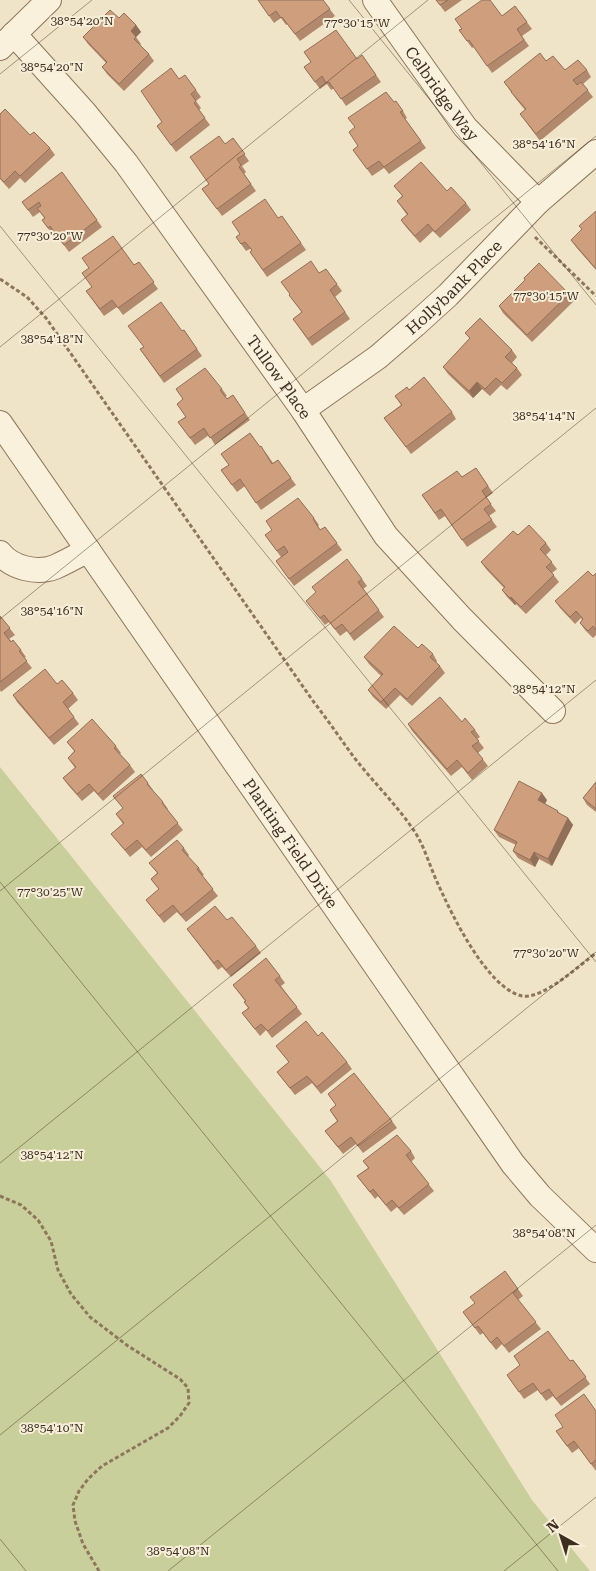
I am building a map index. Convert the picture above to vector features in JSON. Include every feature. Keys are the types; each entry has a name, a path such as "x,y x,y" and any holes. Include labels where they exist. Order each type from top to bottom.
{"street":[{"path":"7,41 49,0"},
{"name":"Celbridge Way","path":"375,0 465,127 538,202"},
{"name":"Tullow Place","path":"7,41 86,113 126,163 303,410 386,536 462,619 553,711"},
{"name":"Hollybank Place","path":"303,410 378,356 416,325 448,295 538,202 596,152"},
{"name":"Planting Field Drive","path":"0,424 513,1164 540,1196 596,1250"},
{"path":"0,553 18,566 37,570 53,568 88,550"}],"path":[{"path":"519,221 596,296"},
{"path":"0,278 27,297 46,318 313,701 353,756 416,834 464,936 493,977 510,991 524,997 537,995 596,953"},
{"path":"0,1196 22,1205 38,1220 51,1241 58,1270 71,1294 90,1317 128,1346 180,1379 188,1388 190,1402 168,1428 102,1466 88,1479 79,1491 73,1505 74,1520 83,1544 99,1571"}],"green space":[{"path":"0,767 331,1181 532,1500 590,1571 0,1571"}],"building":[{"path":"258,0 323,0 330,9 295,34 276,11 269,16"},
{"path":"436,0 448,0 440,5"},
{"path":"482,0 490,0 502,16 515,6 527,22 517,29 524,40 487,66 469,40 467,41 459,30 462,29 455,19"},
{"path":"110,10 119,18 124,13 136,25 131,31 136,37 134,39 149,54 119,84 102,67 107,62 83,37"},
{"path":"336,30 357,59 362,55 376,75 341,99 329,82 326,83 322,76 315,82 304,67 311,62 304,52"},
{"path":"540,53 546,61 553,56 565,70 578,60 587,70 573,80 577,85 581,82 588,90 536,134 520,114 526,109 504,82"},
{"path":"171,68 179,79 185,75 196,90 191,94 196,101 194,103 205,118 171,145 157,126 162,122 141,91"},
{"path":"386,92 394,102 396,101 403,111 400,112 421,141 384,167 379,161 367,169 353,150 358,146 349,132 355,127 348,118"},
{"path":"5,109 30,135 34,132 50,148 20,176 15,171 4,182 0,178 0,114"},
{"path":"219,136 225,144 233,138 245,154 237,159 241,165 239,167 251,184 217,209 202,189 209,184 190,157"},
{"path":"421,162 447,191 451,187 466,203 435,232 428,224 415,236 401,220 408,214 397,201 403,196 394,186"},
{"path":"62,172 97,220 64,245 50,226 48,228 42,220 45,218 37,208 41,206 39,202 28,210 22,202"},
{"path":"265,199 278,218 282,216 301,243 263,270 250,252 252,250 245,242 241,244 236,237 240,234 232,222"},
{"path":"596,211 596,269 571,240 582,229 579,226"},
{"path":"113,236 134,265 139,262 154,282 118,308 112,300 100,309 86,291 92,287 82,273 89,268 82,258"},
{"path":"311,261 319,273 326,269 337,284 330,290 345,312 308,339 293,319 302,312 281,282"},
{"path":"539,263 569,294 527,335 499,306"},
{"path":"161,302 197,349 160,376 140,349 144,347 128,326"},
{"path":"480,318 512,350 505,357 517,368 502,383 496,378 485,389 477,382 469,391 443,367 470,338 465,333"},
{"path":"205,368 222,389 220,390 227,399 233,395 245,413 210,438 204,428 190,438 178,422 186,417 177,404 183,399 176,389"},
{"path":"424,377 452,412 406,447 384,418 402,405 395,396 407,387 409,390"},
{"path":"250,433 272,464 278,460 291,478 256,503 240,479 232,485 221,470 229,465 221,454"},
{"path":"476,468 488,486 482,491 491,504 484,509 492,520 462,540 441,509 435,513 422,495 457,471 462,477"},
{"path":"298,498 314,518 320,530 325,527 337,543 289,579 276,561 288,552 284,546 277,551 265,535 272,530 266,521"},
{"path":"529,525 546,543 540,549 552,562 546,567 554,575 521,607 502,590 505,587 481,562 513,531 518,535"},
{"path":"347,559 362,579 358,582 379,610 350,634 342,624 335,629 324,615 320,618 306,601 316,592 312,587"},
{"path":"588,571 593,576 596,573 596,630 593,626 588,631 580,623 583,619 576,611 570,617 555,601"},
{"path":"0,616 10,628 4,633 11,642 13,640 27,661 0,682"},
{"path":"394,626 418,648 422,644 433,654 430,657 440,666 407,699 395,688 381,702 368,690 383,674 364,657"},
{"path":"45,669 57,684 62,680 73,693 63,702 74,717 49,738 13,695"},
{"path":"440,697 462,722 465,718 475,730 471,732 479,741 472,746 483,759 468,773 457,760 447,769 408,724"},
{"path":"92,719 116,746 114,748 130,765 98,794 89,784 77,794 63,778 76,767 68,758 75,751 67,742"},
{"path":"141,774 178,823 146,850 137,840 125,850 111,834 124,823 116,814 123,808 113,796"},
{"path":"519,781 542,793 538,800 568,818 548,859 534,852 530,860 513,851 517,842 494,830"},
{"path":"596,782 596,809 583,798"},
{"path":"177,840 184,848 182,850 199,868 197,869 213,889 181,915 173,905 159,916 146,900 159,889 151,879 158,873 149,863"},
{"path":"215,906 227,920 232,917 256,946 226,970 218,960 214,963 187,929"},
{"path":"266,958 280,976 275,980 297,1007 268,1031 261,1024 255,1029 242,1013 249,1008 244,1002 246,1001 233,985"},
{"path":"306,1021 318,1036 322,1032 347,1062 317,1087 307,1076 290,1088 277,1072 289,1062 276,1046"},
{"path":"354,1073 392,1121 358,1146 351,1137 338,1147 325,1131 338,1121 330,1110 336,1105 328,1094"},
{"path":"397,1135 411,1151 406,1155 429,1184 399,1208 392,1200 386,1205 373,1189 370,1192 357,1176 369,1168 363,1161"},
{"path":"505,1271 518,1289 513,1293 536,1322 504,1346 497,1337 491,1343 478,1326 475,1328 463,1312 475,1303 470,1297"},
{"path":"548,1331 570,1361 573,1360 586,1377 556,1399 549,1389 541,1394 533,1383 519,1392 507,1375 520,1365 514,1356"},
{"path":"584,1394 596,1411 596,1460 591,1464 574,1441 567,1446 556,1431 563,1427 555,1415"}]}
